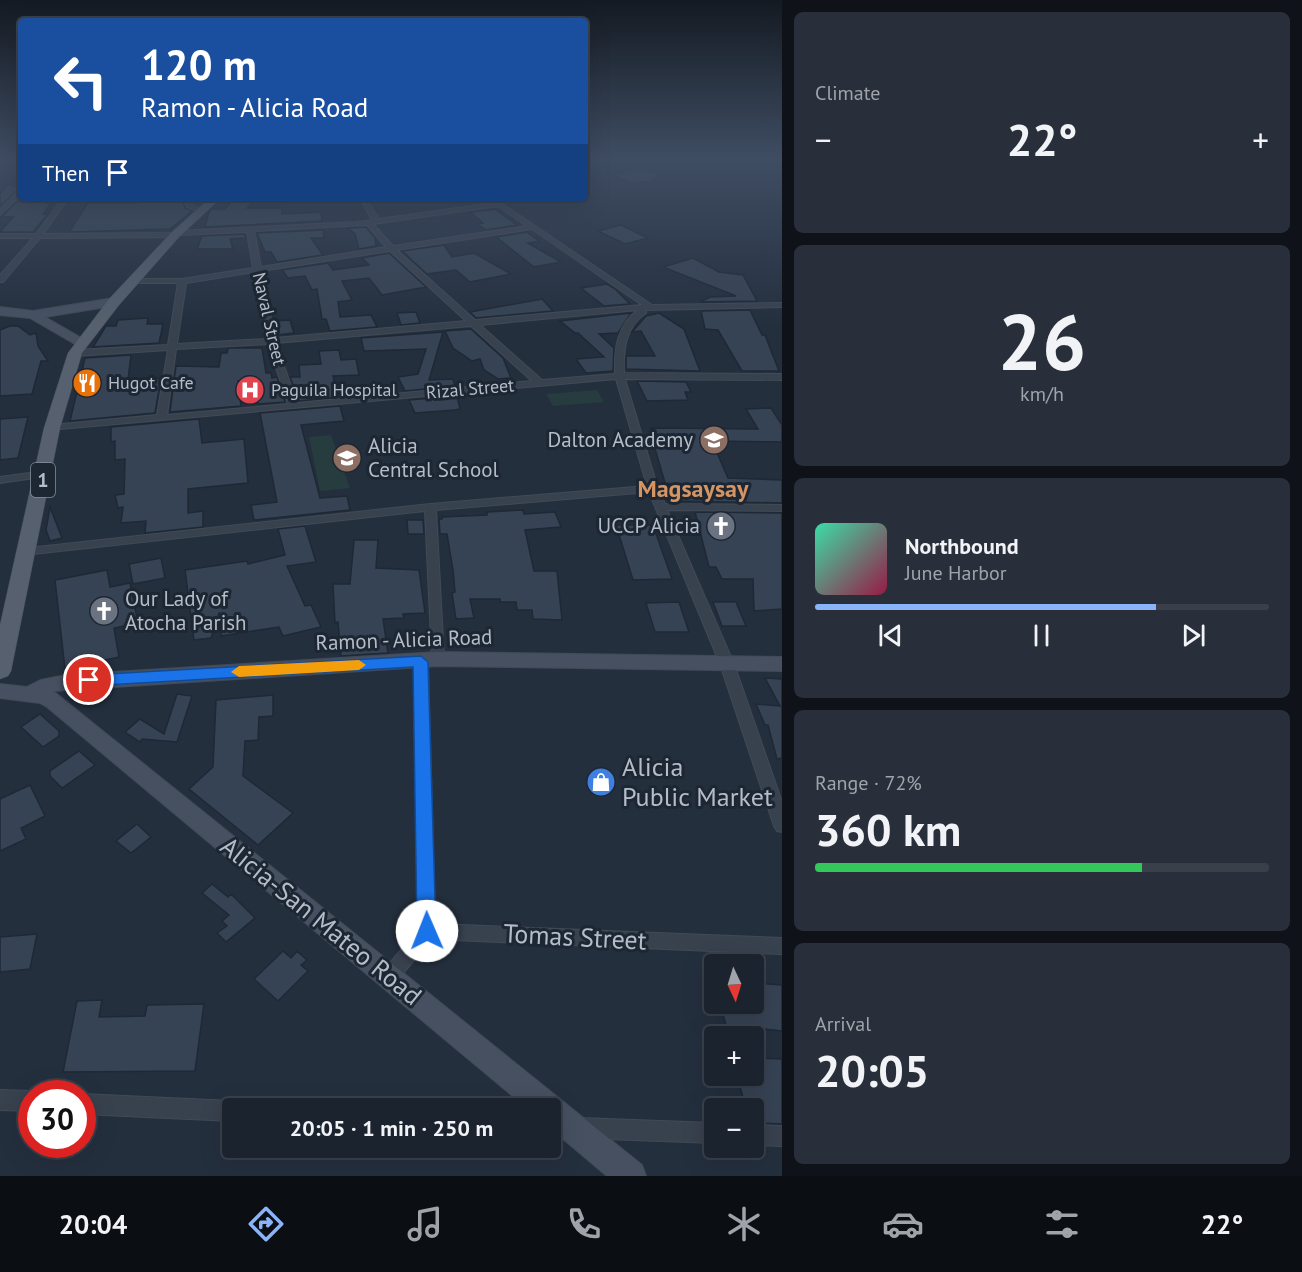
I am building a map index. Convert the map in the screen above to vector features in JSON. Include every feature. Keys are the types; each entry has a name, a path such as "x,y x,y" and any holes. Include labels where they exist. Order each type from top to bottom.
{"main road":[{"name":"1","path":"0,671 28,552 52,428 77,348 133,281 195,215"},
{"path":"0,311 33,315 114,303"},
{"path":"33,315 77,348"},
{"name":"Ramon - Alicia Road","path":"32,693 48,685 66,682 429,660 782,664"},
{"name":"Alicia-San Mateo Road","path":"0,690 32,693 45,696 54,702 390,976 562,1127 632,1176"}],"street":[{"path":"0,280 54,215"},
{"path":"370,215 391,248 539,383"},
{"path":"0,236 250,231 373,223 427,215"},
{"path":"515,215 650,307"},
{"path":"133,281 182,280 532,227"},
{"name":"Naval Street","path":"250,231 271,341 293,405"},
{"path":"162,417 182,280"},
{"path":"77,348 173,348 271,341 650,307 782,305"},
{"path":"650,307 633,316 622,337 618,358 620,376 653,489 727,664 782,826"},
{"name":"Rizal Street","path":"52,428 620,376 782,377"},
{"path":"0,480 44,474"},
{"path":"28,552 430,507 653,489"},
{"path":"390,976 427,931 430,507"},
{"path":"660,507 782,508"},
{"name":"Tomas Street","path":"427,931 782,946"},
{"path":"0,1100 18,1101"},
{"path":"96,1105 222,1111"},
{"path":"562,1127 704,1133"},
{"path":"764,1135 782,1136"}],"green space":[{"path":"597,390 604,402 553,406 546,394"},
{"path":"331,435 350,488 320,491 309,437"}],"building":[{"path":"3,215 47,215 33,232 0,232 13,217 1,217"},
{"path":"80,215 187,215 170,229 69,232"},
{"path":"208,215 321,215 322,221 205,227"},
{"path":"473,215 503,215 517,225 486,230 477,224 483,223"},
{"path":"621,225 648,238 625,244 598,231"},
{"path":"366,227 375,238 376,246 359,249 355,234 348,228"},
{"path":"323,230 324,238 311,238 323,255 277,262 271,252 265,252 257,233"},
{"path":"527,232 539,241 528,243 561,262 534,267 496,237"},
{"path":"245,234 246,238 230,239 233,249 197,249 202,236"},
{"path":"444,245 452,257 474,253 511,274 470,282 456,270 427,274 402,251"},
{"path":"389,253 426,287 382,295 369,278 342,281 352,300 338,302 340,317 371,315 377,327 330,331 326,319 322,319 317,289 312,290 305,276 288,278 282,270 328,263 333,270 369,265 362,258"},
{"path":"693,258 719,272 743,275 757,301 700,302 710,297 736,296 663,267"},
{"path":"607,284 630,304 604,306 581,288"},
{"path":"542,299 553,311 476,318 470,312"},
{"path":"750,310 762,335 765,335 779,371 742,371 718,330 705,329 701,311"},
{"path":"416,312 420,323 401,325 397,313"},
{"path":"631,313 618,333 599,334 614,348 613,371 586,373 576,359 604,357 578,333 560,321"},
{"path":"659,313 684,329 700,371 626,369 626,356 655,356 641,331 632,332 646,316"},
{"path":"148,318 147,324 163,324 159,343 93,347 106,326 116,326 118,320"},
{"path":"290,320 294,333 277,335 274,321"},
{"path":"18,326 30,335 36,333 38,346 48,361 41,361 32,394 0,396 0,330"},
{"path":"471,329 503,358 511,378 498,379 484,370 480,359 472,361 453,348 445,331"},
{"path":"443,332 429,380 453,379 455,386 405,391 398,377 418,374 426,349 364,351 361,338"},
{"path":"228,348 262,348 266,373 271,373 272,378 277,377 285,402 258,404 253,379 238,381 241,406 170,412 176,366 219,367 221,353 227,353"},
{"path":"339,350 341,360 356,359 359,375 333,376 338,397 299,401 290,377 300,377 299,365 321,364 319,351"},
{"path":"131,355 128,380 161,378 155,413 70,421 85,358"},
{"path":"637,381 686,382 691,392 685,392 688,400 647,401"},
{"path":"457,396 460,409 455,410 415,413 409,400"},
{"path":"340,406 344,421 301,425 320,498 347,496 350,510 254,520 251,505 277,502 260,413"},
{"path":"771,408 782,425 782,442 712,441 728,478 782,480 782,503 679,501 674,484 665,483 653,442 657,442 651,428 758,429 746,409"},
{"path":"28,417 18,458 0,460 0,419"},
{"path":"199,419 202,443 244,439 248,483 188,489 188,513 203,511 203,527 145,533 146,521 121,523 123,507 118,508 115,495 124,494 125,459 115,460 115,441 111,442 111,427"},
{"path":"50,507 62,538 50,541 46,530"},
{"path":"523,510 524,514 555,512 561,527 525,530 534,571 557,571 562,620 533,619 532,610 517,610 516,602 500,602 500,599 470,599 474,618 456,619 452,593 455,592 453,570 447,534 440,534 439,519 487,515 487,512"},
{"path":"695,512 782,513 782,609 754,611 753,579 722,579 716,567 709,567"},
{"path":"407,520 423,520 424,534 408,534"},
{"path":"616,525 653,525 672,579 633,580"},
{"path":"305,526 316,562 287,566 305,606 311,605 321,627 283,636 279,627 221,636 222,614 219,613 211,638 194,640 185,570 247,561 248,564 285,555 278,529"},
{"path":"354,540 378,540 376,568 419,570 425,613 403,614 404,618 383,619 388,653 341,656 338,622 335,623 333,584 350,584"},
{"path":"161,558 165,578 133,584 129,564"},
{"path":"107,570 110,587 130,583 138,623 114,628 119,657 65,669 55,580"},
{"path":"679,602 689,632 655,632 646,603"},
{"path":"713,602 736,602 746,626 722,626"},
{"path":"765,678 782,679 782,758 777,759 768,725 765,725 756,704 780,706"},
{"path":"177,694 192,696 177,742 142,739 140,742 125,732 140,719 164,734"},
{"path":"273,695 273,716 259,717 258,740 245,741 243,776 293,813 258,845 189,789 213,767 216,700"},
{"path":"40,714 59,731 59,736 43,747 21,727"},
{"path":"79,751 95,765 62,788 50,776 50,771"},
{"path":"30,785 45,816 21,828 26,839 0,851 0,799"},
{"path":"137,824 151,837 131,853 116,841"},
{"path":"212,884 228,897 231,894 255,918 226,942 217,933 227,926 222,921 229,915 202,893"},
{"path":"37,934 30,969 0,972 0,937"},
{"path":"283,951 291,958 297,951 307,960 301,965 308,971 278,1001 254,979"},
{"path":"764,984 782,985 782,1031 764,1029 764,1026 726,1025 723,1014 764,1014"},
{"path":"102,1000 99,1017 145,1016 147,1005 204,1004 195,1071 63,1072 77,1001"},
{"path":"764,1058 782,1059 782,1124 764,1123 764,1098 743,1098 740,1086 764,1086"}],"slow traffic":[{"path":"239,672 359,665"}],"place":[{"name":"Hugot Cafe","path":"87,383"},
{"name":"Paguila Hospital","path":"250,390"},
{"name":"Dalton Academy","path":"714,440"},
{"name":"Alicia Central School","path":"347,458"},
{"name":"UCCP Alicia","path":"721,526"},
{"name":"Our Lady of Atocha Parish","path":"104,611"},
{"name":"Alicia Public Market","path":"601,782"}],"district":[{"name":"Magsaysay","path":"693,489"}],"route":[{"path":"89,680 421,662 427,931"}]}
